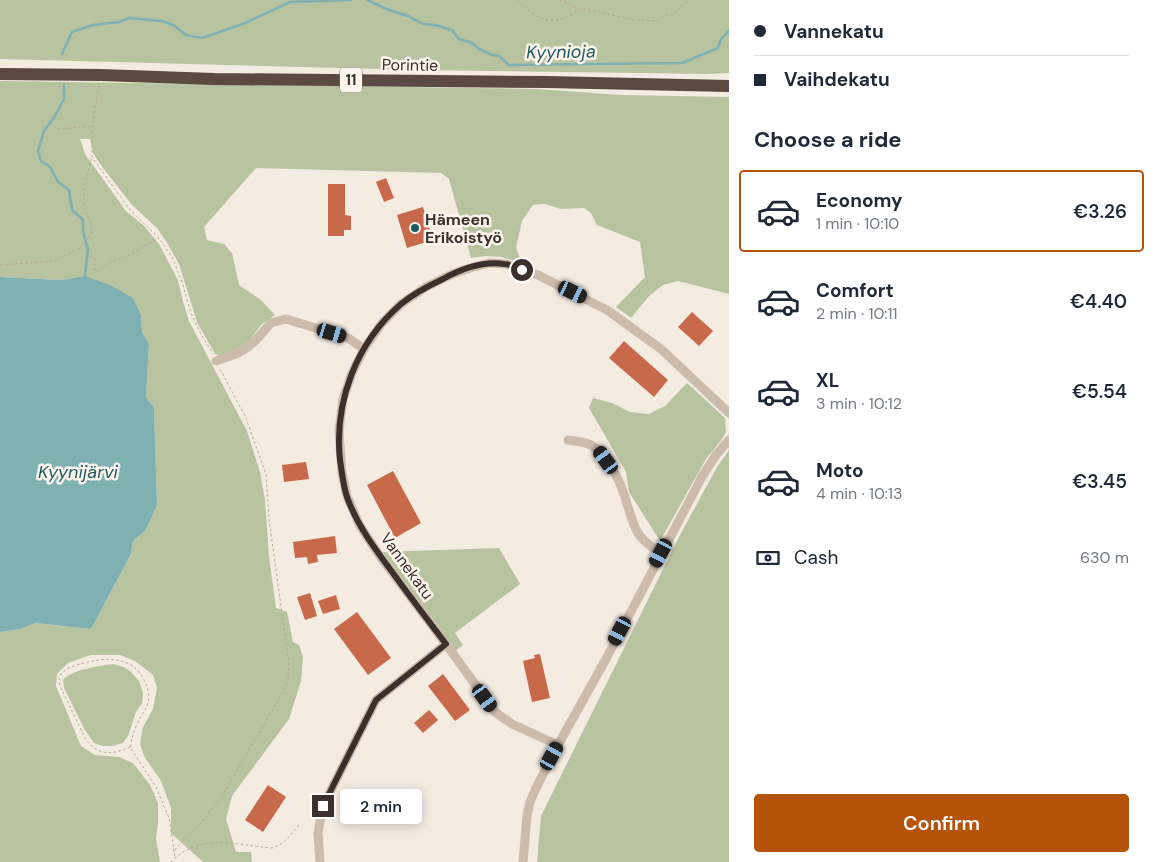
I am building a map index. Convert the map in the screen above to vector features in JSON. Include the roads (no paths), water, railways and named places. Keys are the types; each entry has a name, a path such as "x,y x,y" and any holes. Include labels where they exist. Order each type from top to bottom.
{"highway":[{"name":"Porintie","path":"0,74 729,86"},
{"path":"701,86 729,78"}],"street":[{"name":"Vannekatu","path":"558,745 512,724 495,712 379,555 360,526 347,496 342,473 339,430 343,399 352,373 364,349 382,323 402,304 426,287 450,275 470,268 488,263 506,264 538,275 607,310 661,349 729,412"},
{"path":"216,361 236,354 248,347 271,323 286,319 348,338 364,349"},
{"path":"568,440 590,445 600,452 612,468 623,491 633,523 640,536 661,553"},
{"path":"522,862 530,802 546,767 606,659 703,475 729,440"},
{"path":"320,862 318,833 323,806 376,700 446,644"}],"water":[{"name":"Kyynijärvi","path":"85,276 110,285 133,298 141,315 142,332 149,344 146,397 154,408 157,505 146,530 133,541 131,554 91,629 35,623 21,629 0,632 0,277 62,280"}],"waterway":[{"name":"Kyynioja","path":"62,54 72,32 93,25 119,22 129,18 162,21 173,25 186,35 202,38 243,24 290,2 351,0"},
{"name":"Kyynioja","path":"367,0 423,24 452,30 459,39 472,43 479,49 492,55 499,56 509,65 682,63 718,48 721,39 729,31"},
{"name":"Kyynioja","path":"64,85 64,99 44,131 38,151 41,161 50,167 58,182 69,190 72,210 83,220 83,232 88,249 85,276"}],"place":[{"name":"Hämeen Erikoistyö","path":"415,228"}]}
